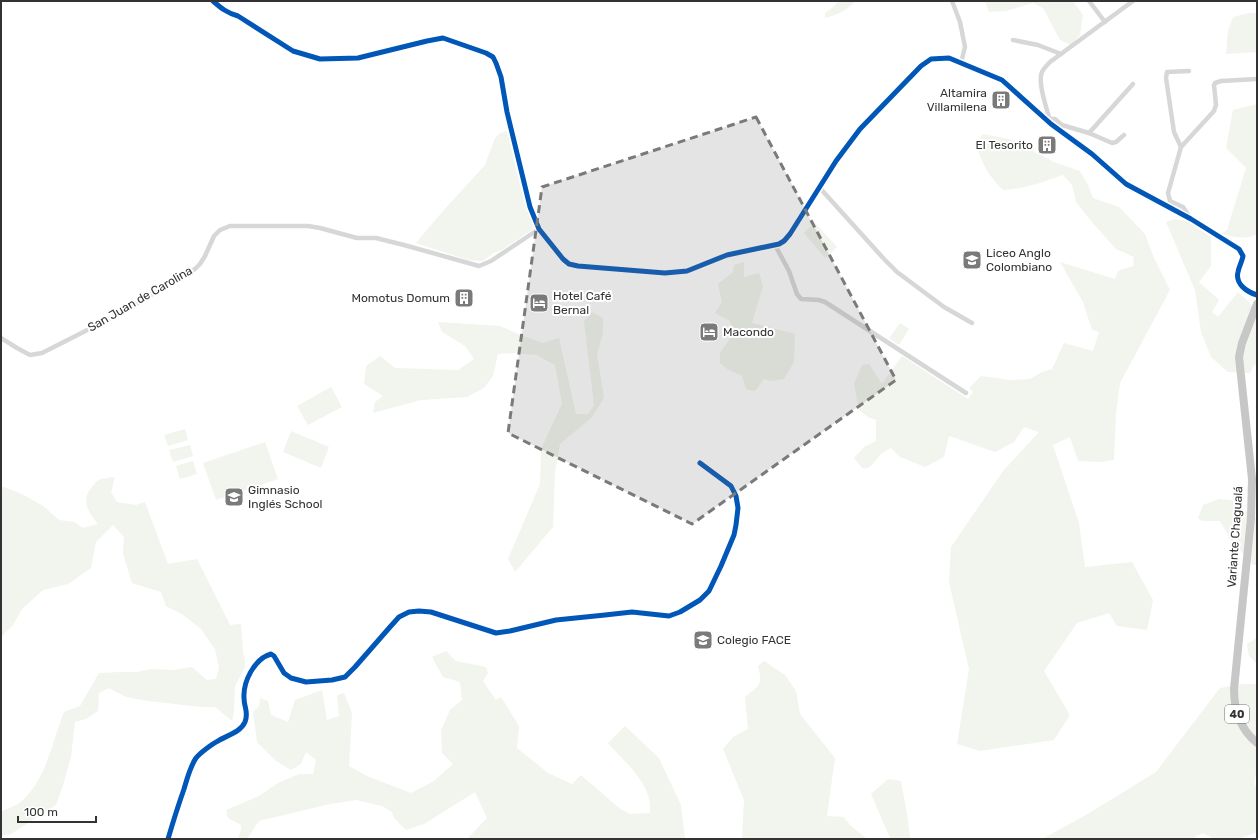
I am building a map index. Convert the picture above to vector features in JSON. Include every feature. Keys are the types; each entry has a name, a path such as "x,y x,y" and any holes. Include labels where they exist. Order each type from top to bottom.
{"highway":[{"name":"Variante Chagualá","path":"1257,304 1242,342 1239,357 1254,480 1234,678 1234,700 1239,721 1257,743"}],"street":[{"path":"213,1 223,10 238,16 293,51 320,59 358,58 443,38 486,53 492,57 501,77 507,112 528,200 539,229 563,259 569,264 665,273 688,271 727,256 775,245 784,241 790,234 836,161 860,128 921,66 931,59 949,58 1002,80 1050,122 1092,154 1126,184 1191,219 1239,249 1243,256 1237,272 1237,279 1239,284 1244,289 1257,295"},
{"path":"952,1 960,22 965,47 961,63"},
{"path":"1089,1 1105,22"},
{"path":"1050,122 1046,110 1041,79 1042,72 1046,66 1133,1"},
{"path":"1013,40 1038,45 1061,54"},
{"path":"1181,147 1174,132 1166,78 1168,72 1189,71"},
{"path":"1191,219 1183,207 1170,201 1168,193 1181,147 1214,111 1216,105 1215,83 1221,81 1257,79"},
{"path":"1089,133 1133,84"},
{"path":"1050,122 1055,119 1062,125 1089,133 1112,143 1116,142 1124,135"},
{"path":"819,187 852,225 897,272 944,307 972,323"},
{"name":"San Juan de Carolina","path":"1,338 30,355 42,353 113,317 195,269 205,256 214,236 220,230 230,226 308,226 353,237 376,238 404,244 479,266 491,261 539,229"},
{"path":"775,245 789,271 797,294 801,299 819,300 825,302 966,393"},
{"path":"168,839 190,769 197,758 218,741 239,730 245,723 247,713 244,699 248,677 256,665 267,655 271,654 274,656 284,673 291,678 306,682 332,680 345,677 356,667 399,617 409,612 431,612 496,632 510,631 556,620 632,612 670,616 700,600 709,591 734,535 738,508 736,496 731,486 700,463"}],"highlighted area":[{"path":"756,117 896,380 692,524 508,433 542,187"}],"shaded area":[{"path":"839,1 856,1 842,12 825,18 825,13"},
{"path":"985,1 1073,1 1083,15 1080,35 1071,45 1060,40 1043,8 1033,3 1006,11 989,12"},
{"path":"1249,13 1257,13 1257,52 1226,54 1228,31 1233,17"},
{"path":"1257,104 1257,234 1249,237 1230,236 1222,234 1227,230 1246,168 1226,148 1233,110"},
{"path":"507,131 524,201 533,225 532,230 483,261 468,260 416,243 485,165 495,138 500,133"},
{"path":"983,134 1023,142 1036,153 1054,162 1080,171 1093,198 1119,207 1145,234 1154,258 1170,290 1120,383 1116,414 1114,460 1101,462 1078,461 1070,437 1053,445 1079,523 1085,567 1132,562 1153,600 1147,630 1117,626 1109,613 1077,623 1044,671 1070,715 1054,740 980,751 957,744 969,669 949,582 951,547 1003,471 1039,432 1024,427 1014,442 995,452 949,436 944,457 925,467 900,457 891,448 882,453 870,467 863,469 854,458 864,447 876,441 876,420 868,417 859,410 854,384 862,365 869,364 882,384 902,356 968,399 973,392 969,388 981,376 1011,380 1030,379 1042,372 1052,369 1064,343 1093,351 1099,332 1092,330 1083,302 1060,262 1115,279 1118,271 1133,266 1134,257 1116,249 1091,221 1076,202 1072,185 1063,175 1026,187 1003,190 986,169 976,145"},
{"path":"1174,219 1187,221 1211,237 1211,266 1199,282 1219,300 1212,312 1218,317 1238,292 1250,303 1257,315 1257,366 1254,364 1250,373 1228,372 1211,357 1201,332 1195,290 1166,222"},
{"path":"815,223 837,247 825,258 804,233"},
{"path":"744,262 744,277 759,273 763,286 752,323 795,334 794,362 784,379 770,381 764,379 755,391 746,389 742,376 727,369 720,363 720,353 734,333 730,321 715,313 722,302 718,284 733,272 734,265"},
{"path":"592,312 603,318 603,333 597,354 604,398 592,417 560,444 555,473 553,527 515,572 508,559 540,484 541,449 562,404 555,365 537,355 514,353 498,354 493,376 484,388 467,397 421,400 373,413 375,402 383,396 364,384 366,366 380,356 395,368 458,370 474,359 465,346 442,332 438,322 500,326 543,343 559,338 576,414 588,414 594,405 584,321"},
{"path":"900,323 909,329 899,345 889,338"},
{"path":"331,387 342,407 308,425 297,406"},
{"path":"185,429 188,440 168,446 164,435"},
{"path":"291,431 329,447 321,468 283,452"},
{"path":"265,442 278,479 216,500 203,463"},
{"path":"190,445 193,456 173,462 169,450"},
{"path":"193,461 197,474 180,479 176,466"},
{"path":"115,477 111,492 117,502 136,505 145,502 168,564 197,559 230,625 241,624 245,667 235,686 232,721 215,707 148,701 126,697 109,688 99,693 98,711 86,719 75,722 71,757 56,805 11,834 1,836 1,812 21,802 31,791 38,781 48,759 64,712 80,706 99,673 137,672 151,669 174,670 192,667 207,680 216,679 219,667 215,649 201,629 182,614 166,606 161,592 132,583 123,554 124,537 113,525 96,542 91,568 68,584 43,590 22,609 13,625 1,637 1,486 22,494 43,506 59,520 74,522 83,528 98,524 87,506 86,502 88,492 98,481"},
{"path":"1219,499 1231,500 1257,519 1257,565 1253,565 1231,540 1220,521 1202,521 1198,518 1203,505"},
{"path":"1257,638 1257,664 1249,656 1247,644"},
{"path":"446,651 456,661 486,667 488,673 483,681 496,700 501,697 519,726 517,748 548,773 572,784 581,775 619,808 630,814 650,813 649,797 641,781 608,743 625,726 659,758 681,805 685,839 467,839 487,818 475,792 424,824 406,830 394,818 392,812 382,806 356,800 330,804 259,821 247,839 238,839 241,825 228,818 226,810 259,796 278,783 299,774 313,774 316,760 306,752 301,764 291,770 276,761 257,742 253,712 259,706 260,698 268,701 271,715 288,722 295,700 322,690 327,720 339,716 337,695 344,693 352,713 349,766 367,776 411,793 434,781 453,764 442,753 441,730 450,710 462,700 460,682 443,677 432,657"},
{"path":"764,661 785,675 796,691 800,714 835,758 827,816 844,817 850,825 867,839 737,839 742,838 744,800 723,749 733,737 748,729 745,697 759,684 760,677 758,666"},
{"path":"1243,684 1257,684 1257,769 1254,783 1257,788 1257,832 1239,839 1214,839 1203,833 1195,837 1196,839 1042,839 1086,815 1156,772 1220,688"},
{"path":"888,779 901,781 910,839 888,839 890,838 871,794"}],"cycle path":[{"path":"213,1 224,10 238,16 293,51 320,59 358,58 443,38 486,53 493,57 501,77 507,112 530,207 539,229 563,259 569,264 665,273 687,271 727,255 779,244 790,234 836,161 860,129 921,66 931,59 949,58 1002,80 1051,124 1092,154 1126,184 1191,219 1239,249 1243,256 1238,272 1238,280 1246,290 1257,295"},
{"path":"168,839 189,773 196,758 209,746 237,731 243,726 247,715 244,698 245,685 251,672 259,661 271,654 274,656 284,673 291,678 306,682 332,680 345,677 399,617 409,612 431,612 496,633 556,620 632,612 669,616 680,612 700,600 709,591 734,535 738,508 736,496 731,486 700,463"}],"place":[{"name":"Altamira Villamilena","path":"1001,100"},
{"name":"El Tesorito","path":"1047,145"},
{"name":"Liceo Anglo Colombiano","path":"972,260"},
{"name":"Momotus Domum","path":"464,298"},
{"name":"Hotel Café Bernal","path":"539,303"},
{"name":"Macondo","path":"709,332"},
{"name":"Gimnasio Inglés School","path":"234,497"},
{"name":"Colegio FACE","path":"703,640"}]}
